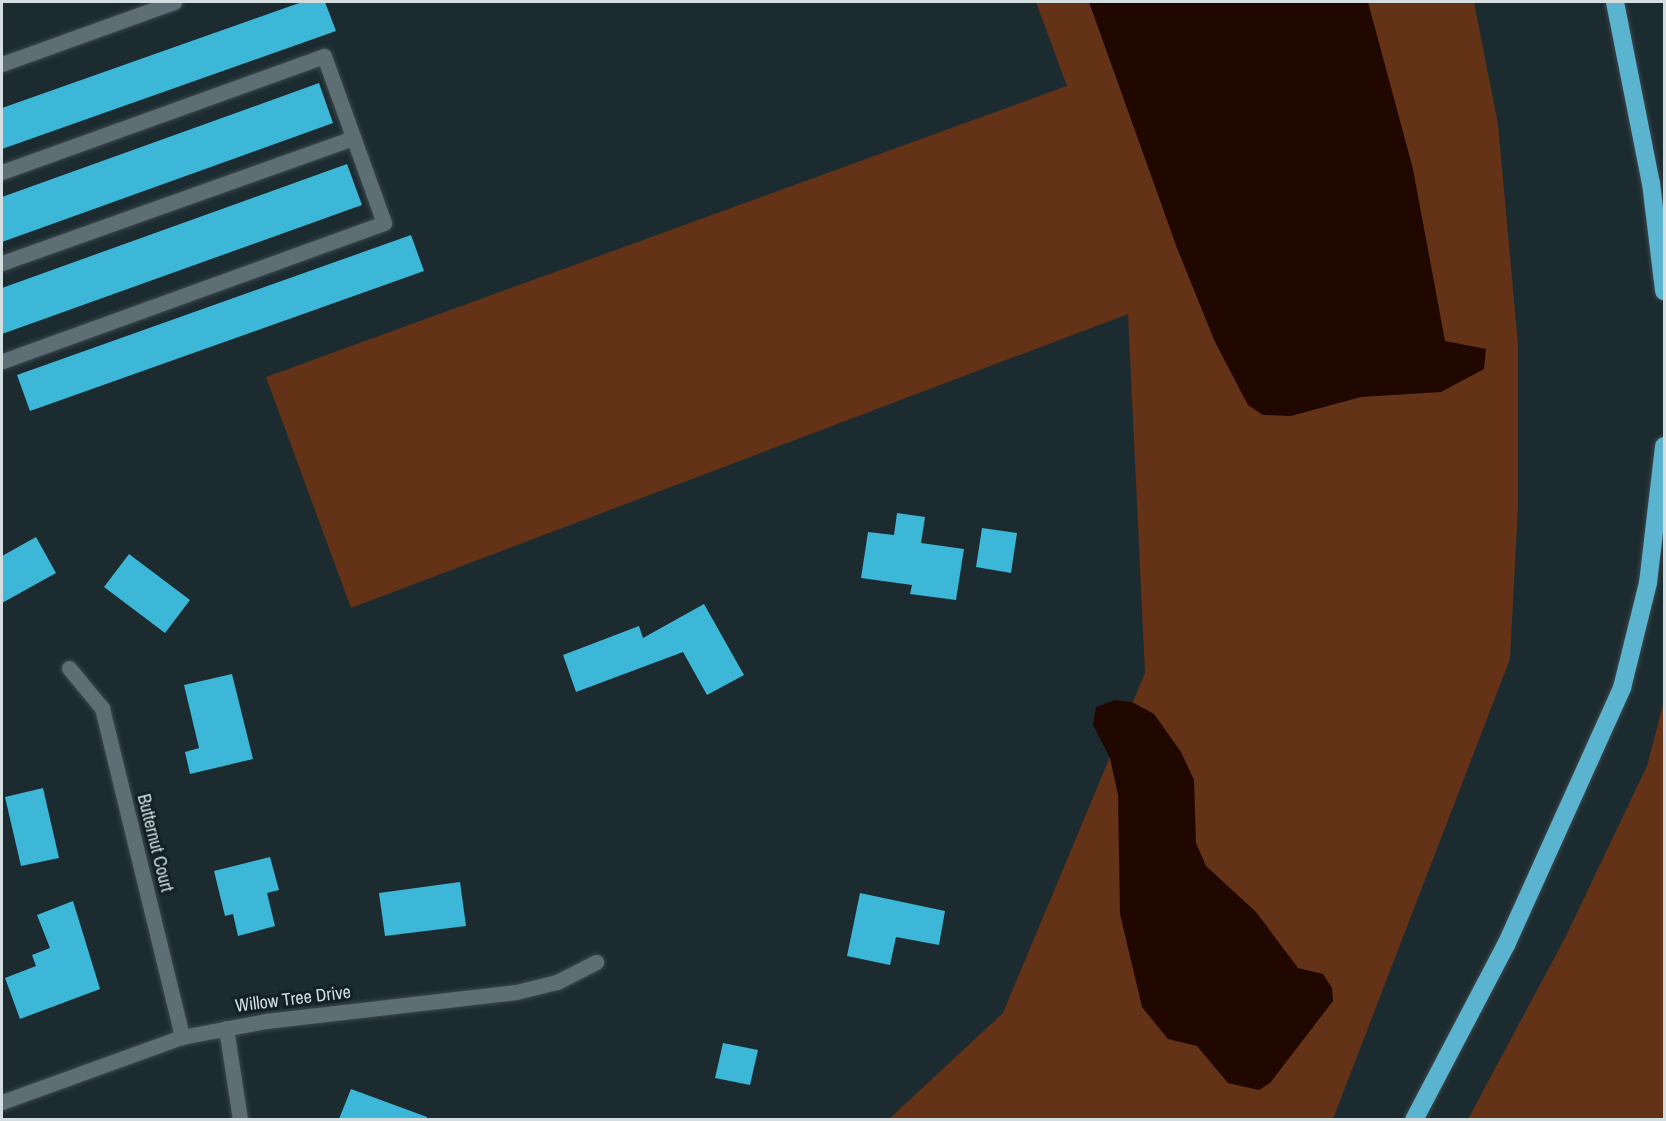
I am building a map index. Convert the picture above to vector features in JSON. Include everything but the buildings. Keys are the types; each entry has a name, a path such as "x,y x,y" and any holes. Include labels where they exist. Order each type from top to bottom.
{"highway":[{"path":"1615,2 1652,183 1665,291"},
{"path":"1414,1119 1506,945 1622,688 1648,583 1665,446"}],"street":[{"path":"2,64 174,2"},
{"path":"2,172 324,56 384,223 2,361"},
{"path":"2,263 353,138"},
{"name":"Butternut Court","path":"69,668 102,708 182,1037"},
{"name":"Willow Tree Drive","path":"2,1102 182,1037 226,1028 516,992 557,982 596,962"},
{"path":"226,1028 240,1119"}],"shaded area":[{"path":"1036,2 1474,2 1498,124 1518,344 1518,507 1510,659 1333,1119 889,1119 1003,1013 1145,673 1128,314 351,608 266,377 1067,86"},
{"path":"1089,2 1368,2 1413,169 1445,341 1486,349 1484,369 1441,392 1361,397 1291,416 1263,415 1248,405 1215,342 1177,248"},
{"path":"1115,700 1132,702 1154,714 1181,752 1194,780 1196,843 1206,866 1256,912 1298,968 1323,974 1332,988 1333,1001 1270,1083 1259,1090 1228,1083 1197,1046 1168,1039 1142,1007 1120,914 1118,795 1110,758 1093,725 1096,707"},
{"path":"1664,701 1664,1119 1468,1119 1565,938 1647,766"}]}
